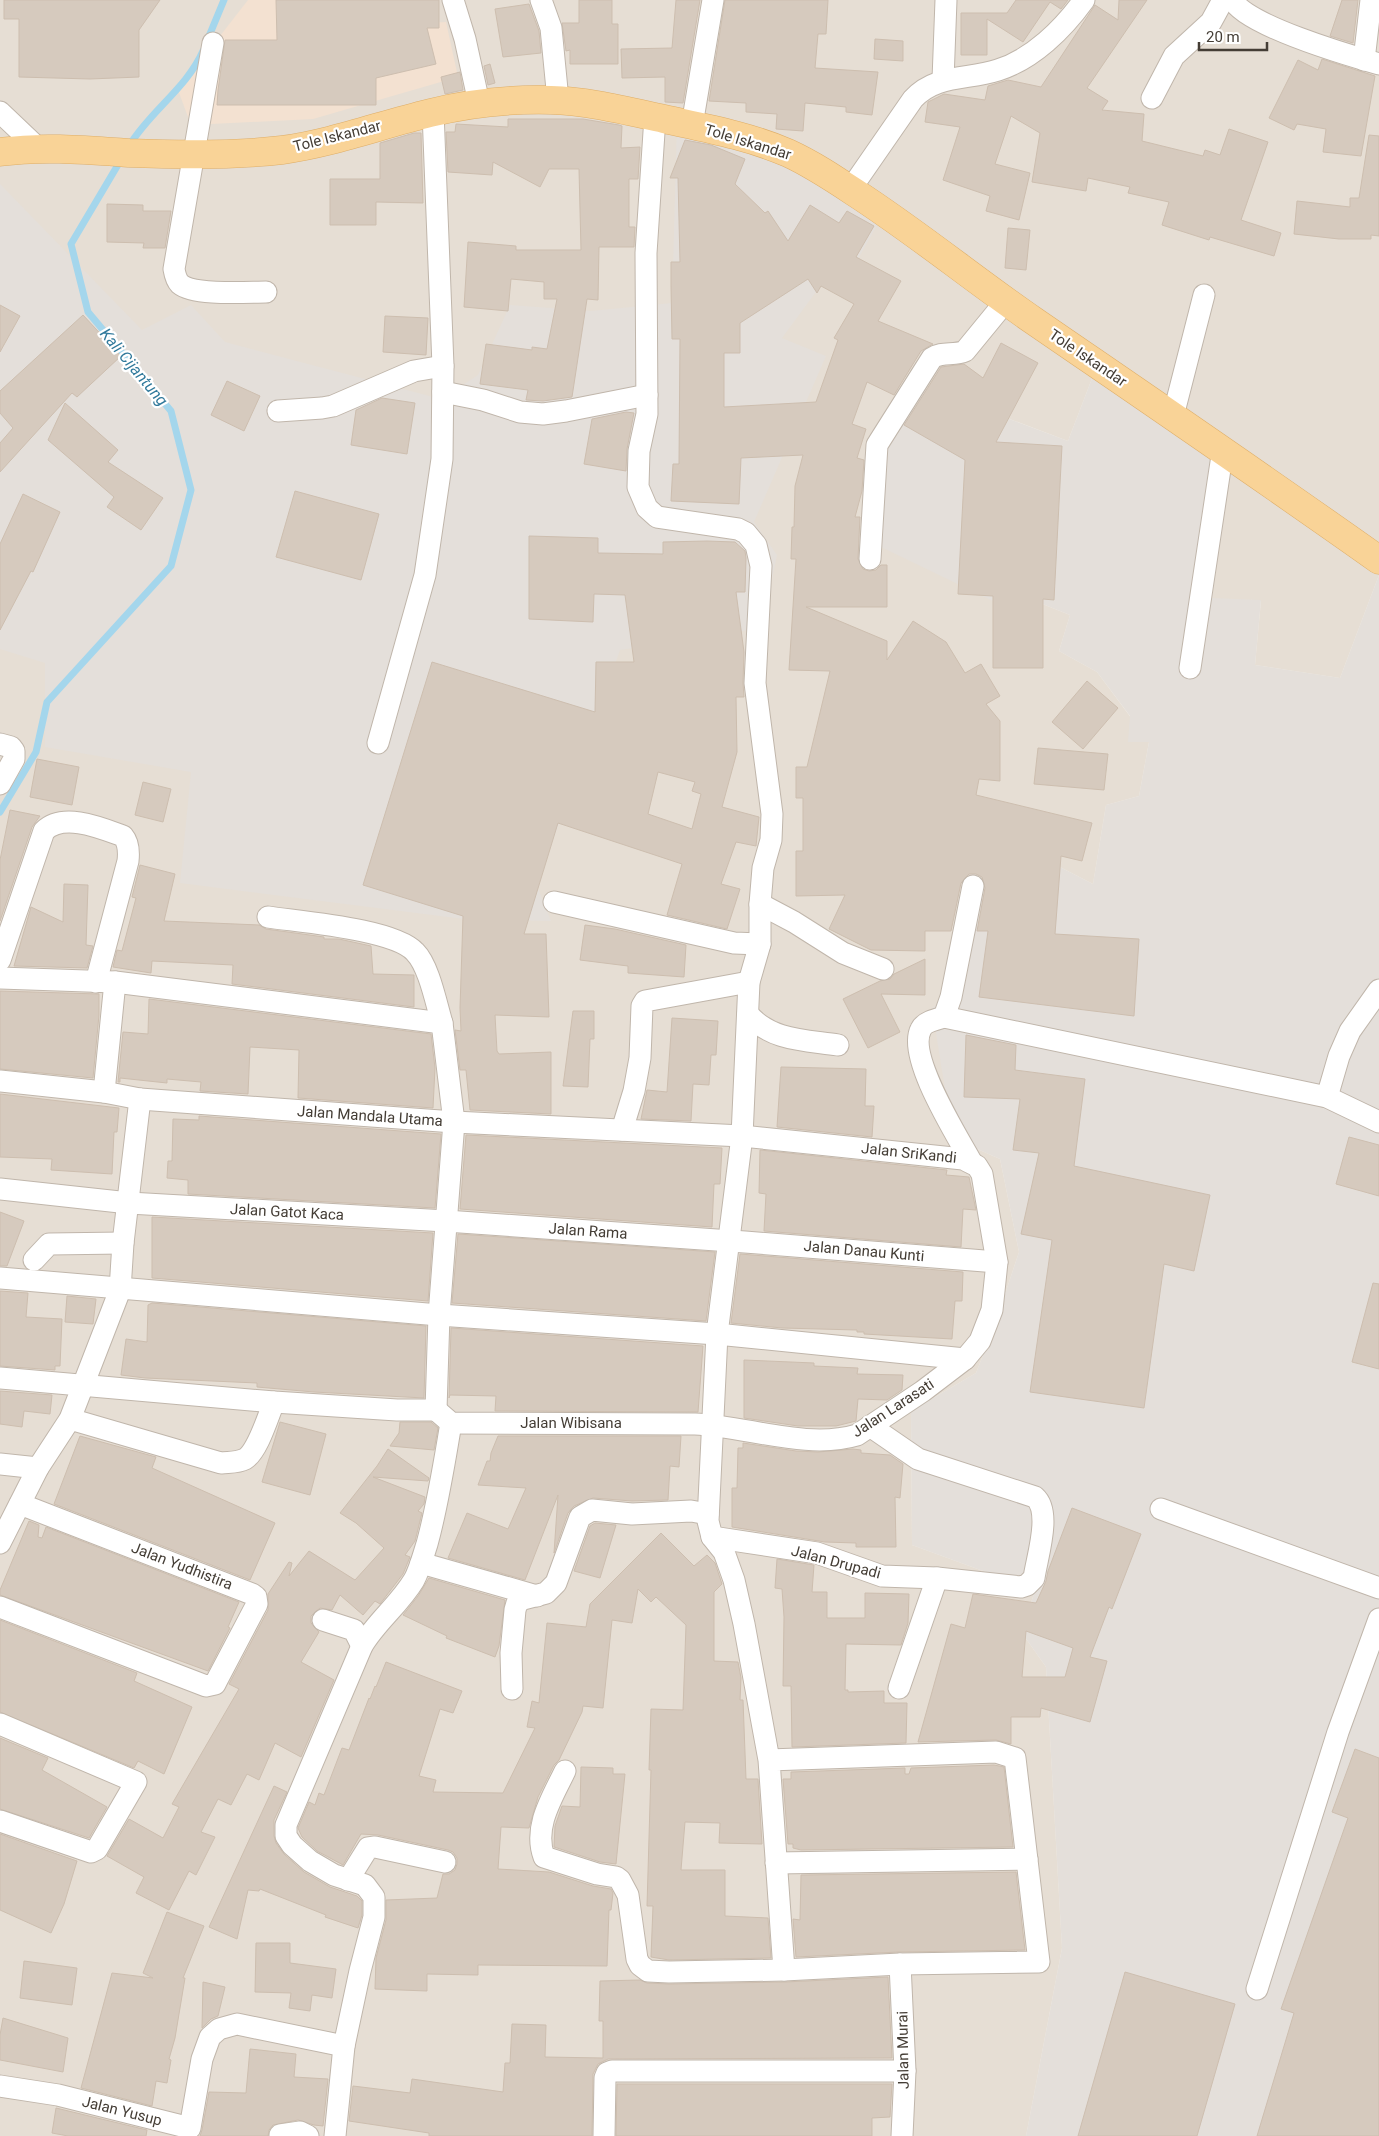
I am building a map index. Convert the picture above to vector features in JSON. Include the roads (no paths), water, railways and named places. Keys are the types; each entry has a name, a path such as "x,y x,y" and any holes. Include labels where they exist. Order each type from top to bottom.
{"main road":[{"name":"Tole Iskandar","path":"0,152 52,149 195,154 282,150 315,144 433,112 479,104 558,100 655,117 740,137 785,152 813,166 903,224 1006,301 1223,449 1379,560"}],"street":[{"path":"453,0 465,39 479,104"},
{"path":"541,0 551,28 558,100"},
{"path":"692,125 713,0"},
{"path":"943,80 946,0"},
{"path":"850,190 913,99 927,86 943,80 987,73 1024,58 1046,42 1084,0"},
{"path":"1152,98 1174,56 1211,22 1223,0"},
{"path":"1233,0 1236,7 1247,14 1287,33 1372,62 1371,0"},
{"path":"213,43 174,269 176,279 181,285 194,290 266,292"},
{"path":"0,112 52,149"},
{"path":"378,743 425,575 442,459 443,366 433,112"},
{"path":"655,117 646,253 647,414 637,474 638,487 646,508 657,517 738,529 746,534 756,545 761,566 755,683 772,814 771,840 763,868 760,904 760,944 749,982 742,1136 717,1334 708,1514 712,1537 724,1552 734,1580 769,1760 784,1970"},
{"path":"1173,416 1204,295"},
{"path":"870,559 878,442 932,358 939,354 955,354 965,351 1006,301"},
{"path":"278,411 333,406 414,371 443,366"},
{"path":"443,392 483,400 520,412 543,414 647,395"},
{"path":"1190,668 1223,449"},
{"path":"0,744 11,747 14,752 14,759 0,784"},
{"path":"0,960 44,831 58,823 82,824 123,836 126,840 128,861 105,982 104,1092"},
{"path":"944,1017 951,997 973,886"},
{"path":"554,902 734,943 760,944"},
{"path":"760,904 794,922 843,953 883,969"},
{"path":"268,917 351,929 401,941 416,952 423,965 442,1023 454,1122 439,1315 443,1416 438,1496 421,1563 414,1580 390,1612 370,1632 362,1646 286,1825 286,1836 292,1845 310,1862 334,1875 365,1884 374,1897 374,1917 344,2046 335,2136"},
{"path":"0,978 105,982 442,1023"},
{"path":"622,1130 634,1091 640,1058 642,1006 645,1001 749,982"},
{"path":"1327,1097 1339,1056 1350,1031 1379,990"},
{"path":"748,1014 755,1022 776,1034 788,1038 838,1045"},
{"path":"972,1162 926,1077 920,1055 920,1030 924,1025 944,1017 1327,1097 1379,1122"},
{"name":"Jalan Mandala Utama","path":"0,1080 140,1098 454,1122 742,1136"},
{"path":"0,1543 38,1468 70,1419 120,1290 123,1243 140,1098"},
{"name":"Jalan SriKandi","path":"742,1136 963,1159 972,1162 982,1174 998,1262"},
{"name":"Jalan Gatot Kaca","path":"0,1189 129,1203 446,1221"},
{"name":"Jalan Rama","path":"446,1221 730,1241"},
{"name":"Jalan Danau Kunti","path":"730,1241 998,1262"},
{"path":"34,1260 48,1244 123,1243"},
{"name":"Jalan Larasati","path":"711,1424 806,1439 845,1438 857,1435 923,1391 965,1358 980,1341 992,1310 998,1262"},
{"path":"0,1278 120,1290 439,1315 717,1334 965,1358"},
{"name":"Jalan Wibisana","path":"0,1378 274,1402 397,1410 443,1416 711,1424"},
{"path":"70,1419 221,1463 236,1462 246,1458 254,1448 274,1402"},
{"name":"Jalan Drupadi","path":"712,1537 817,1553 882,1576 937,1578 1021,1587 1030,1583 1034,1578 1044,1519 1042,1508 1035,1497 918,1459 870,1426"},
{"path":"0,1464 38,1468"},
{"name":"Jalan Yudhistira","path":"0,1607 201,1686 210,1686 217,1680 255,1609 257,1599 252,1594 20,1504"},
{"path":"1161,1509 1379,1588"},
{"path":"512,1689 511,1653 517,1603 523,1599 546,1592 556,1583 580,1517 592,1510 632,1514 691,1511 708,1514"},
{"path":"421,1563 537,1596"},
{"path":"899,1688 937,1578"},
{"path":"1257,1990 1338,1732 1379,1619"},
{"path":"323,1620 354,1630 362,1646"},
{"path":"0,1724 136,1782 96,1849 91,1852 0,1821"},
{"path":"565,1771 540,1829 539,1844 544,1857 597,1874 616,1877 620,1880 628,1895 637,1959 648,1971 784,1970 900,1964 1039,1962 1015,1758 996,1752 769,1760"},
{"path":"348,1880 368,1848 375,1847 445,1862"},
{"path":"776,1863 1027,1859"},
{"name":"Jalan Murai","path":"900,1964 905,2071 902,2136"},
{"name":"Jalan Yusup","path":"0,2086 58,2096 190,2132 202,2059 210,2037 219,2028 237,2024 344,2046"},
{"path":"604,2136 605,2078 612,2070 905,2071"},
{"path":"280,2135 300,2132 308,2136"}],"waterway":[{"name":"Kali Cijantung","path":"207,41 224,0"},
{"name":"Kali Cijantung","path":"129,146 147,122 188,77 203,51"},
{"name":"Kali Cijantung","path":"0,812 36,752 47,702 171,566 191,490 171,411 88,312 71,244 122,158"}]}
